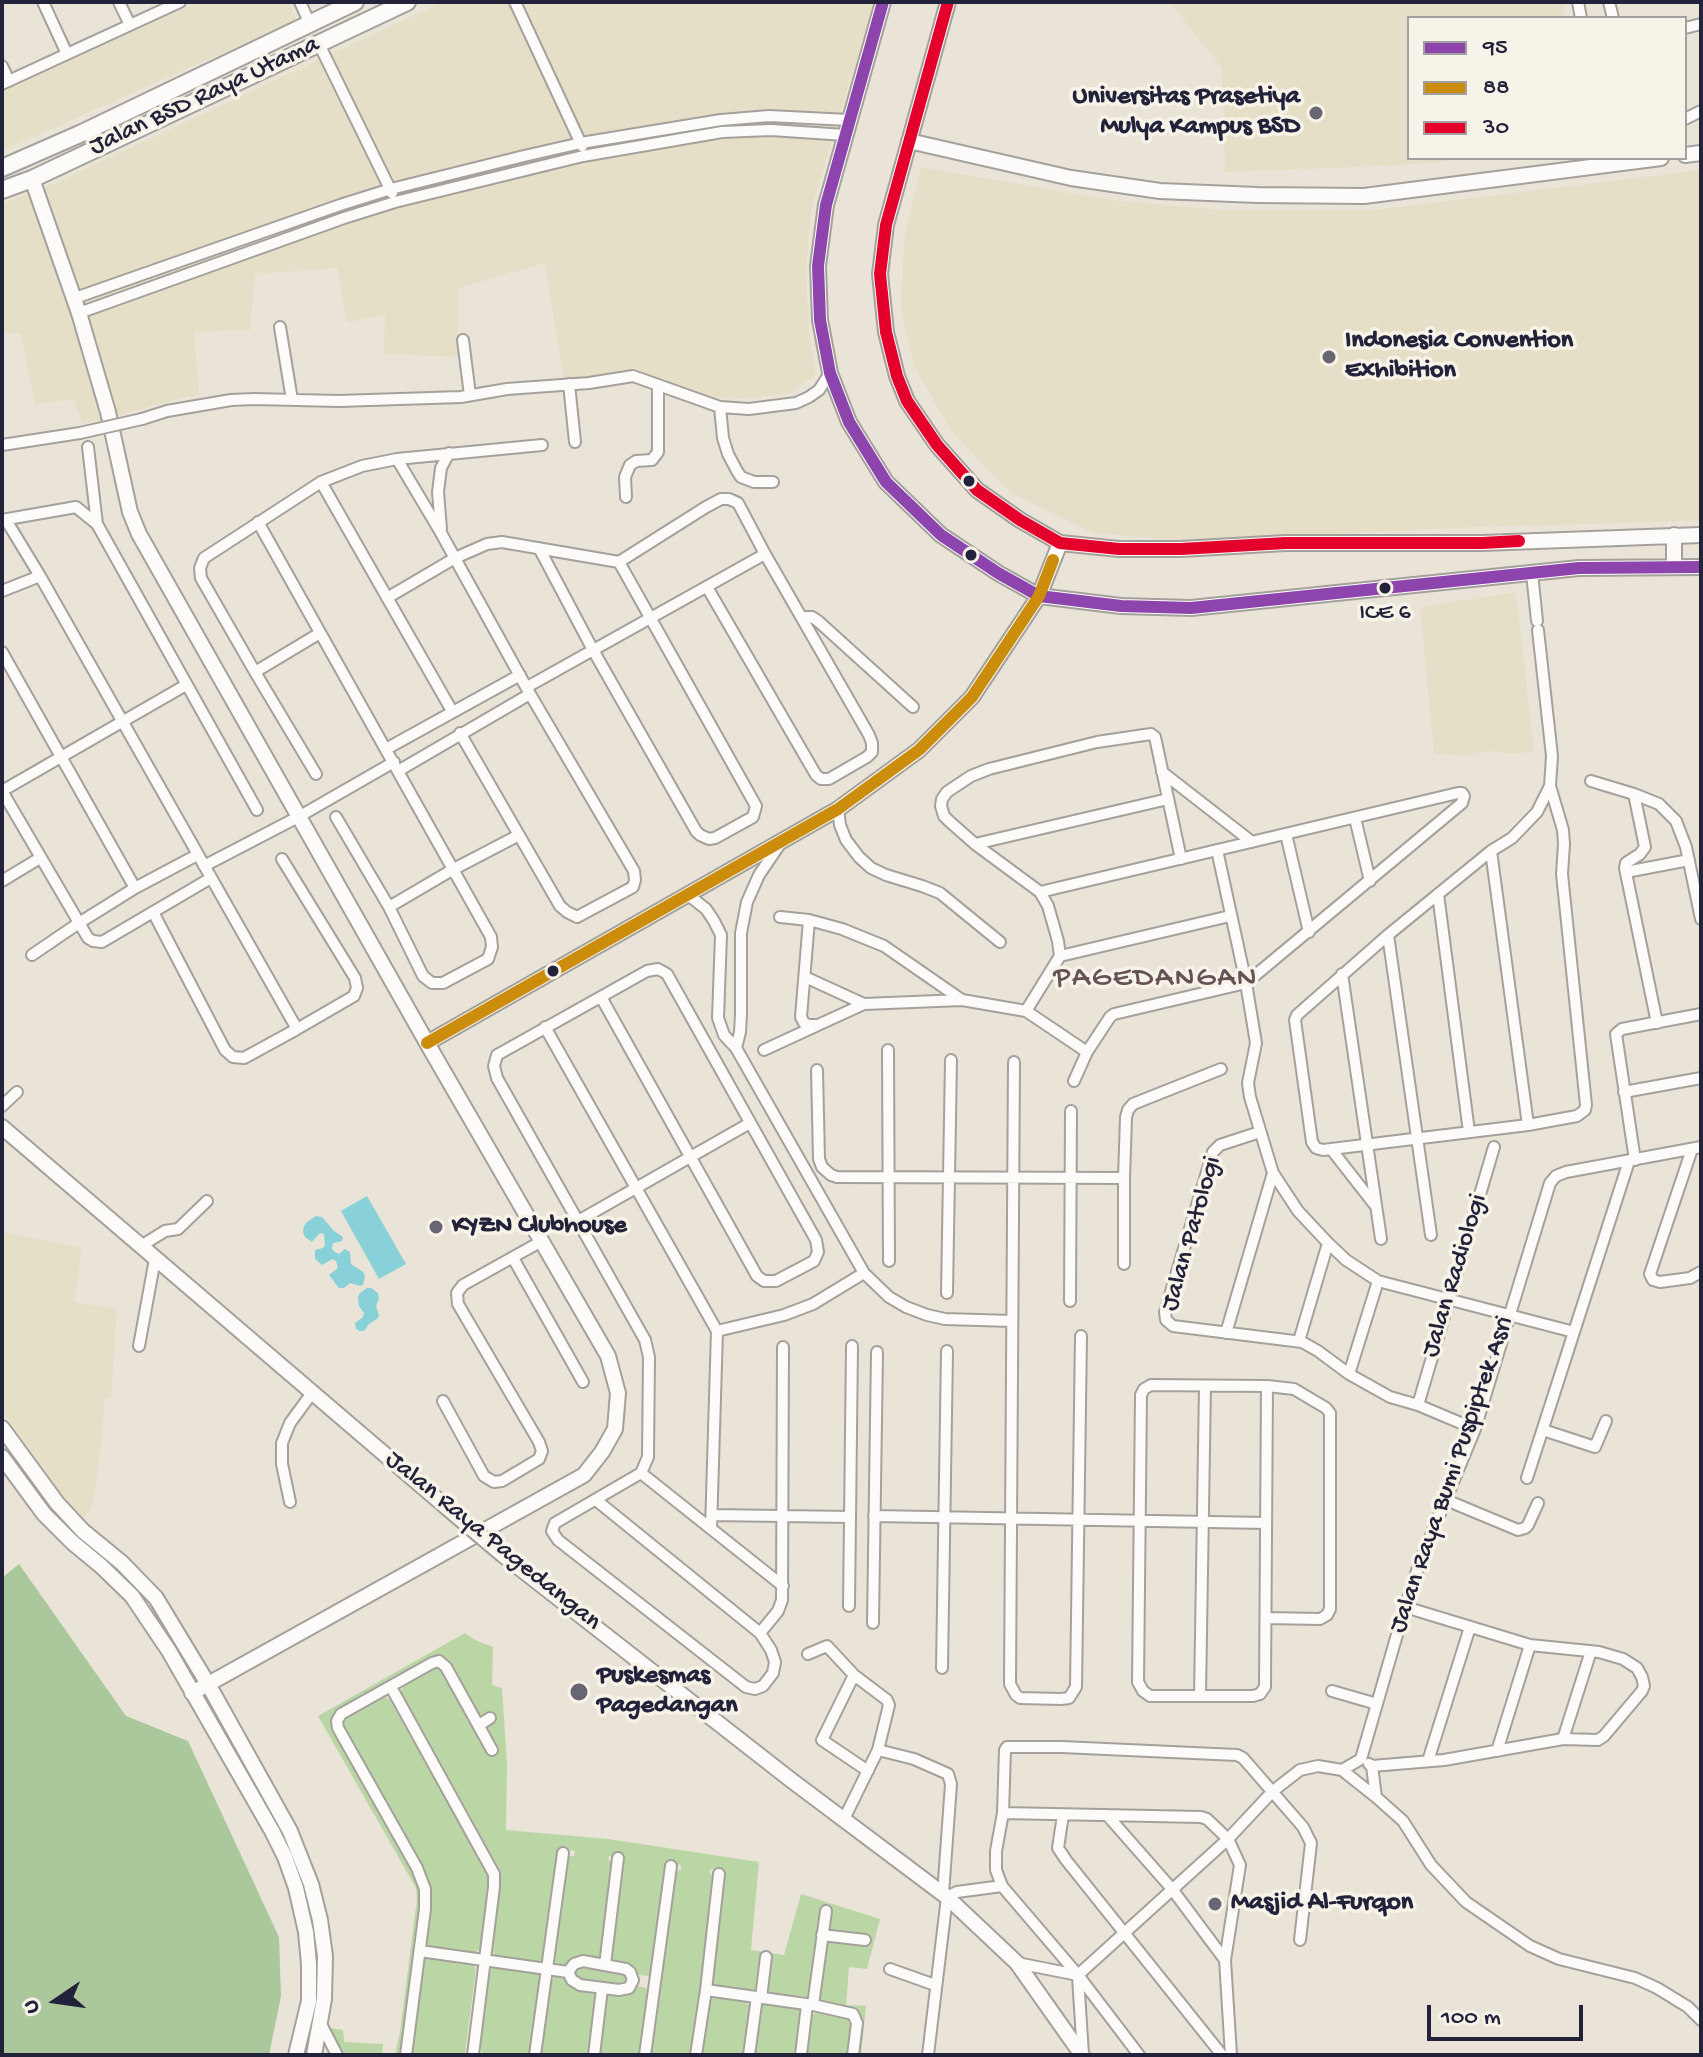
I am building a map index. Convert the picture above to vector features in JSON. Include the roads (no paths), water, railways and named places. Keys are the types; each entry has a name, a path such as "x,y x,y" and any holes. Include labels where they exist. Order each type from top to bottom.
{"main road":[{"name":"Jalan BSD Raya Utama","path":"2,168 355,2"},
{"name":"Jalan BSD Raya Utama","path":"2,190 32,179 407,2"}],"street":[{"path":"43,2 67,54"},
{"path":"119,2 130,25"},
{"path":"2,66 5,82 180,2"},
{"path":"300,2 310,24"},
{"path":"515,2 581,143 583,156"},
{"path":"883,2 826,205 818,266 820,320 830,373 849,422 886,482 941,535 1039,596 1121,606 1191,608 1579,568 1701,567"},
{"path":"948,2 886,225 880,274 886,332 907,401 937,445 977,490 1060,543 1140,550 1286,543 1482,543 1701,535"},
{"path":"319,44 395,202"},
{"path":"75,298 340,205 524,156 581,143 721,120 769,116 849,120"},
{"path":"721,120 722,132"},
{"path":"79,313 395,202 583,156 722,132 771,130 845,135"},
{"path":"909,141 1071,178 1160,191 1257,195 1364,196 1619,161"},
{"path":"32,179 75,298 108,412 130,512 139,534 608,1356 618,1393 615,1429 584,1475 192,1693"},
{"path":"280,327 292,400"},
{"path":"463,340 470,395"},
{"path":"2,445 80,433 167,411 231,400 339,401 470,395 633,376 720,407 749,409 796,403 819,390 830,373"},
{"path":"569,384 575,442"},
{"path":"626,497 625,477 630,465 636,461 652,460 658,452 658,386"},
{"path":"720,407 723,438 741,477 754,482 773,482"},
{"path":"316,774 201,578 200,568 204,558 321,482 362,466 397,459 542,445"},
{"path":"88,447 97,524"},
{"path":"441,533 438,492 441,468 449,453"},
{"path":"397,459 634,871 633,887 577,917 560,906 460,733"},
{"path":"321,482 452,711"},
{"path":"387,598 477,547 502,542 619,562 721,499 729,499 738,503 869,735 872,752 867,757 829,779 821,779 812,769 707,587"},
{"path":"257,810 97,524 76,507 4,520 40,576 297,1029"},
{"path":"258,522 491,937 488,959 443,983 432,983 423,976 389,907 336,817"},
{"path":"1674,535 1674,567"},
{"path":"427,1043 838,809 919,750 972,697 1039,596 1060,543"},
{"path":"539,548 696,831 704,838 715,838 753,817 756,806 619,562"},
{"path":"204,866 460,733 593,650 765,554"},
{"path":"1532,573 1552,756 1550,786 1537,812 1512,838 1491,851 1388,935 1297,1015 1295,1020 1312,1142 1316,1148 1331,1149 1528,1125 1582,1113 1586,1105 1562,874 1563,830 1550,786"},
{"path":"2,591 40,576"},
{"path":"803,617 818,621 913,707"},
{"path":"255,672 320,633"},
{"path":"2,652 135,888"},
{"path":"386,749 520,675"},
{"path":"186,685 2,791 88,938 93,941 102,942 211,878"},
{"path":"1026,1011 1060,956 1048,906 1040,892 975,844 944,816 941,806 947,792 971,776 989,769 1097,742 1151,734 1155,737 1181,859"},
{"path":"1162,772 1252,842"},
{"path":"1591,781 1659,804 1676,821 1686,847 1701,919"},
{"path":"1040,892 1458,793 1464,796 1462,803 1246,983 1114,1014 1087,1052 1074,1081"},
{"path":"1634,794 1645,847 1626,863 1626,872 1657,1023"},
{"path":"975,844 1168,799"},
{"path":"838,809 846,840 871,868 940,893 1000,942"},
{"path":"1355,818 1370,881"},
{"path":"1286,834 1309,932"},
{"path":"389,907 519,835"},
{"path":"736,1048 741,1014 741,933 747,902 759,875 782,840"},
{"path":"1217,850 1256,1043 1248,1083 1250,1097 1273,1173 1298,1211 1346,1260 1378,1281 1574,1332"},
{"path":"1491,851 1528,1125"},
{"path":"32,955 135,888 197,855"},
{"path":"2,881 40,858"},
{"path":"153,912 225,1050 233,1057 244,1058 354,996 357,988 355,978 282,859"},
{"path":"1626,872 1689,860"},
{"path":"687,894 706,909 721,935 718,1018 724,1035 736,1048 864,1273 889,1297 927,1315 945,1319 1012,1321"},
{"path":"1438,894 1469,1132"},
{"path":"1060,956 1230,916"},
{"path":"780,917 809,920 842,929 884,946 962,1000"},
{"path":"809,920 801,1017 804,1023 818,1025"},
{"path":"721,935 741,933"},
{"path":"1388,935 1431,1235"},
{"path":"596,1500 760,1633 775,1662 773,1673 763,1686 755,1689 746,1687 554,1536 552,1531 555,1523 641,1473 648,1457 649,1357 645,1340 497,1078 494,1066 497,1055 647,971 658,969 667,974 816,1240 818,1252 814,1261 776,1281 764,1281 757,1276 601,997"},
{"path":"1342,974 1381,1239"},
{"path":"805,977 864,1004"},
{"path":"764,1050 864,1004 962,1000 1026,1011 1087,1052"},
{"path":"1527,1478 1632,1160 1616,1034 1622,1029 1701,1014"},
{"path":"545,1027 717,1331 711,1529"},
{"path":"888,1050 889,1261"},
{"path":"947,1293 951,1060"},
{"path":"1014,1062 1010,1684 1020,1698 1069,1698 1076,1687 1081,1336"},
{"path":"1124,1264 1128,1110 1133,1104 1221,1069"},
{"path":"817,1070 819,1159 831,1175 1124,1178"},
{"path":"1624,1092 1701,1078"},
{"path":"2,1106 17,1092"},
{"path":"1070,1301 1071,1111"},
{"path":"578,1221 750,1123"},
{"name":"Jalan Raya Pagedangan","path":"2,1127 503,1555 945,1896 1017,1963 1082,2055"},
{"name":"Jalan Patologi","path":"1260,1132 1220,1145 1213,1152 1165,1312 1166,1320 1173,1326 1299,1341 1390,1397 1475,1429"},
{"name":"Jalan Radiologi","path":"1418,1405 1494,1147"},
{"path":"1696,1148 1650,1274 1653,1280 1660,1282 1690,1278 1701,1272"},
{"name":"Jalan Raya Bumi Puspiptek Asri","path":"1361,1759 1405,1607 1420,1562 1475,1429 1550,1183 1566,1172 1696,1148"},
{"path":"1331,1149 1376,1206"},
{"path":"1226,1333 1273,1173"},
{"path":"141,1246 165,1231 178,1229 207,1201"},
{"path":"443,1401 484,1476 494,1482 502,1481 539,1459 542,1451 539,1442 458,1304 457,1293 463,1285 542,1241"},
{"path":"1299,1341 1328,1243"},
{"path":"513,1258 583,1382"},
{"path":"139,1346 155,1259"},
{"path":"717,1331 784,1315 813,1304 864,1273"},
{"path":"1349,1374 1378,1281"},
{"path":"849,1606 852,1346"},
{"path":"760,1633 778,1611 782,1600 783,1347"},
{"path":"942,1668 947,1351"},
{"path":"873,1623 877,1352"},
{"path":"1266,1618 1320,1619 1330,1609 1330,1413 1294,1389 1267,1386 1151,1385 1142,1392 1138,1682 1150,1696 1253,1696 1260,1694 1265,1687 1267,1386"},
{"path":"1200,1696 1205,1386"},
{"path":"290,1502 282,1464 282,1443 290,1423 312,1393"},
{"path":"1543,1430 1595,1447 1606,1421"},
{"path":"2,1428 57,1503 156,1598 290,1831 311,1884 325,1956 324,1999 314,2055"},
{"path":"2,1457 44,1514 132,1596 169,1651 285,1857 306,1932 309,1964 309,2001 296,2055"},
{"path":"641,1473 783,1586"},
{"path":"1446,1500 1518,1530 1528,1525 1538,1503"},
{"path":"712,1515 850,1517"},
{"path":"874,1516 1266,1523"},
{"path":"1342,1770 1361,1759 1372,1766 1428,1761 1563,1739 1598,1740 1644,1686 1642,1677 1632,1664 1611,1655 1530,1645 1405,1607"},
{"path":"1428,1761 1470,1627"},
{"path":"1497,1751 1530,1645"},
{"path":"808,1654 827,1646 889,1705 878,1750 844,1819"},
{"path":"1563,1739 1591,1651"},
{"path":"406,2055 425,1889 422,1877 337,1725 338,1717 439,1661 446,1667 492,1750"},
{"path":"854,1675 822,1740 868,1771"},
{"path":"391,1687 494,1874 473,2055"},
{"path":"1332,1691 1377,1704"},
{"path":"479,1725 490,1718"},
{"path":"1139,2055 1078,1975 1002,1886 996,1870 996,1851 1003,1813 1007,1747 1237,1755 1243,1758 1303,1827 1311,1843 1300,1940"},
{"path":"878,1750 914,1759 951,1778 945,1896 928,2055"},
{"path":"1082,2055 1078,1975 1228,1839 1273,1791 1300,1770 1318,1766 1342,1770 1376,1797 1403,1821 1431,1865 1466,1902 1530,1946 1559,1959 1635,1978 1688,2007 1701,2020"},
{"path":"1372,1766 1376,1797"},
{"path":"1003,1813 1201,1817 1228,1839 1240,1865 1225,1960 1231,2055"},
{"path":"1063,1815 1058,1848 1222,2055"},
{"path":"1107,1815 1172,1889 1225,1960"},
{"path":"535,2055 563,1853"},
{"path":"605,1965 618,1858"},
{"path":"645,2055 671,1866"},
{"path":"696,2055 719,1874"},
{"path":"945,1896 1002,1886"},
{"path":"801,2055 826,1911"},
{"path":"822,1935 865,1940"},
{"path":"420,1951 568,1972"},
{"path":"749,2055 766,1957"},
{"path":"578,1962 605,1965 626,1969 633,1980 624,1990 602,1989 575,1983 568,1972 578,1962"},
{"path":"1017,1963 1078,1975"},
{"path":"890,1969 935,1985"},
{"path":"633,1980 654,1983"},
{"path":"594,2055 602,1989"},
{"path":"706,1990 853,2014 857,2023 853,2055"},
{"path":"321,2024 337,2055"}],"water":[{"path":"367,1196 406,1264 379,1279 341,1211"},
{"path":"316,1216 322,1217 343,1237 342,1241 333,1243 332,1249 339,1254 345,1249 350,1252 351,1264 365,1276 363,1285 350,1283 339,1288 329,1275 338,1268 336,1261 333,1259 322,1265 315,1259 315,1250 325,1245 324,1234 320,1233 312,1242 303,1232 307,1222"},
{"path":"367,1288 378,1293 376,1306 379,1316 364,1331 360,1331 355,1323 364,1313 358,1297"}],"place":[{"name":"Universitas Prasetiya Mulya Kampus BSD","path":"1316,113"},
{"name":"Indonesia Convention Exhibition","path":"1329,357"},
{"name":"ICE 6","path":"1385,588"},
{"name":"KYZN Clubhouse","path":"436,1227"},
{"name":"Puskesmas Pagedangan","path":"579,1692"},
{"name":"Masjid Al-Furqon","path":"1215,1904"}],"district":[{"name":"PAGEDANGAN","path":"1156,980"}]}
